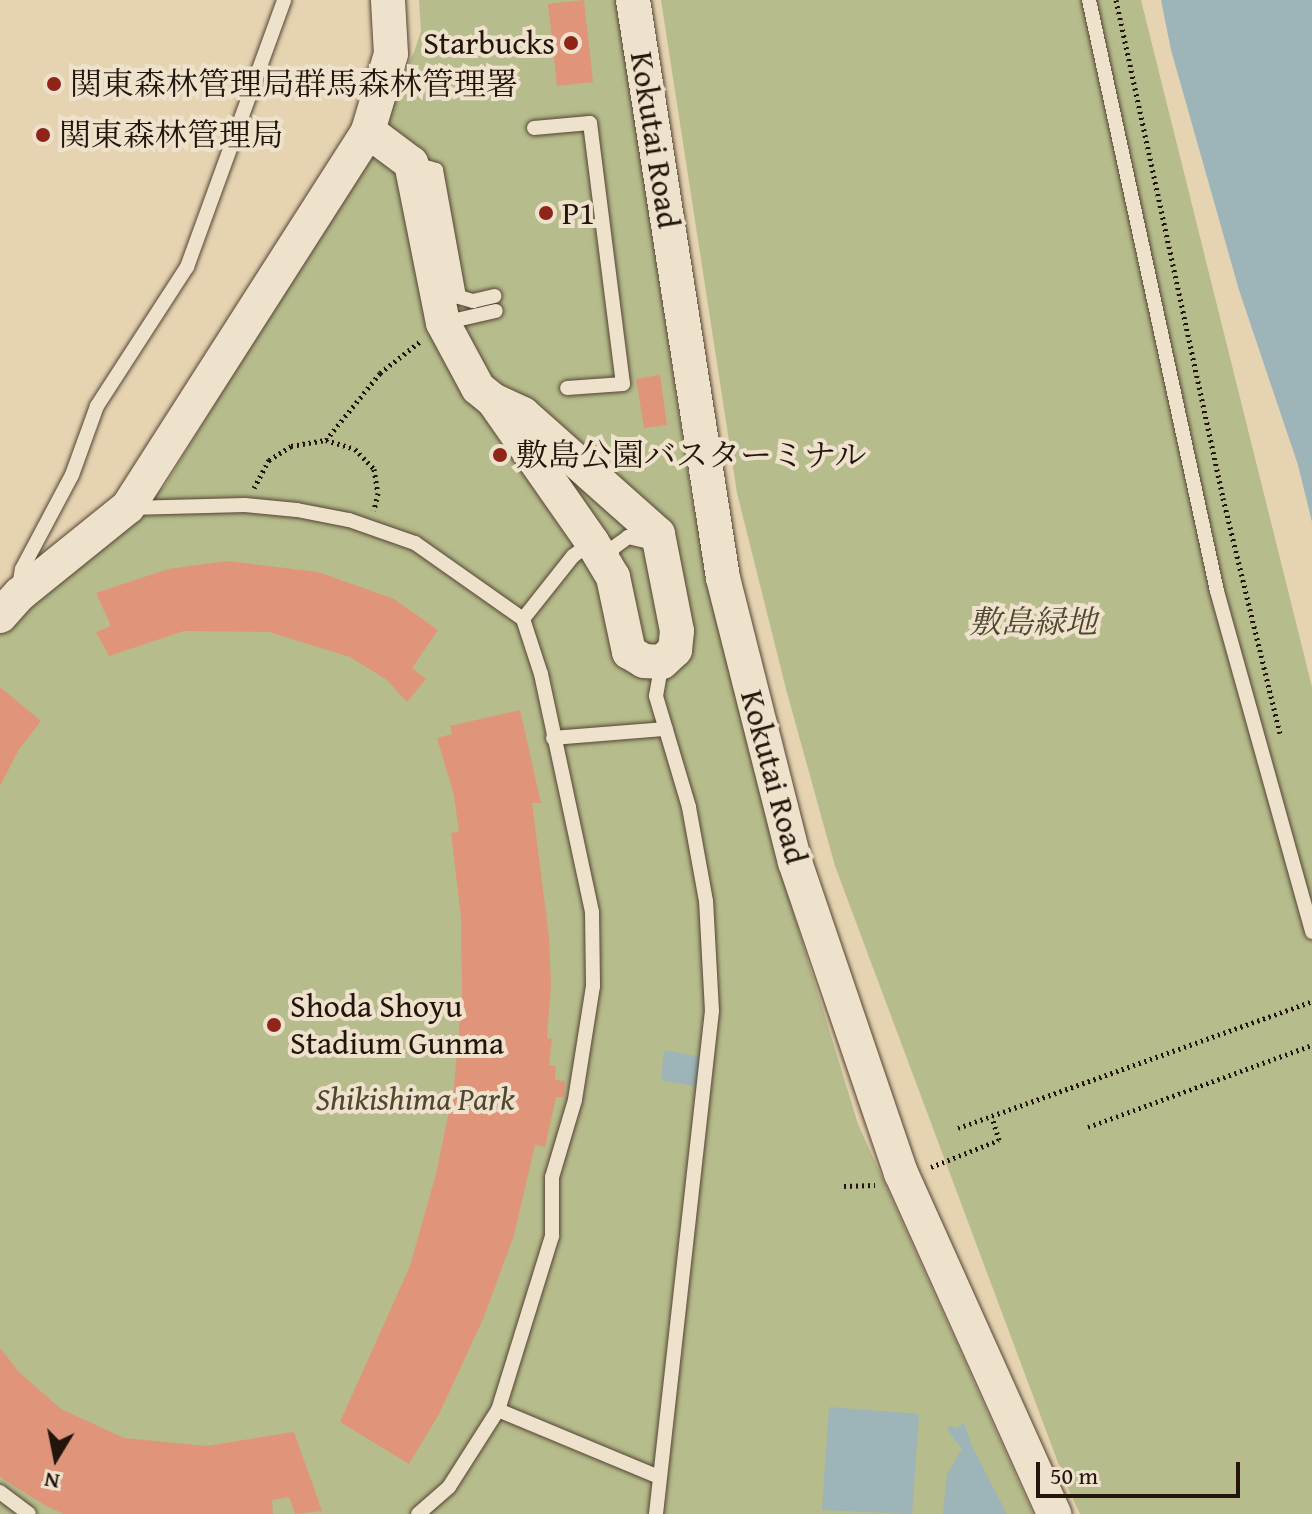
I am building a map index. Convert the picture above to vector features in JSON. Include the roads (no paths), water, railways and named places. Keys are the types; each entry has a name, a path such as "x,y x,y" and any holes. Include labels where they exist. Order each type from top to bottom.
{"street":[{"path":"10,605 128,507 368,131 391,54 388,0"},
{"name":"Kokutai Road","path":"633,0 723,578 795,862 901,1173 1054,1514"},
{"path":"368,131 411,163 443,323 478,388 493,400 523,414 658,534 677,631 675,650 662,662 644,661 629,652 613,577 493,400"}],"lane":[{"path":"10,605 22,569 72,475 97,406 187,267 284,0"},
{"path":"1089,0 1217,591 1312,932"},
{"path":"534,128 590,123 594,154 623,384 567,388"},
{"path":"411,163 436,170 459,297 473,301 494,296"},
{"path":"443,323 496,311"},
{"path":"128,507 245,505 297,510 415,543 523,619 541,674 592,912 593,986 575,1100 552,1177 552,1236 498,1410 449,1487 418,1514"},
{"path":"613,577 609,563 613,548 634,536 653,543 658,534"},
{"path":"523,619 573,556 592,542"},
{"path":"656,1514 712,1011 706,901 689,807 656,696 662,662"},
{"path":"553,738 666,729"},
{"path":"498,1410 659,1477"},
{"path":"0,1492 29,1514"}],"water":[{"path":"1161,0 1312,0 1312,522 1298,465 1239,290 1171,50"},
{"path":"664,1050 700,1057 698,1087 661,1080"},
{"path":"829,1407 919,1414 912,1514 822,1510"},
{"path":"964,1423 972,1446 1007,1514 943,1514 947,1474 962,1449 947,1430 950,1426 957,1428"}],"place":[{"name":"Starbucks","path":"571,43"},
{"name":"関東森林管理局群馬森林管理署","path":"54,84"},
{"name":"関東森林管理局","path":"43,135"},
{"name":"P1","path":"546,213"},
{"name":"敷島公園バスターミナル","path":"500,455"},
{"name":"Shoda Shoyu Stadium Gunma","path":"274,1025"}],"park label":[{"name":"敷島緑地","path":"1033,622"},
{"name":"Shikishima Park","path":"415,1099"}]}
